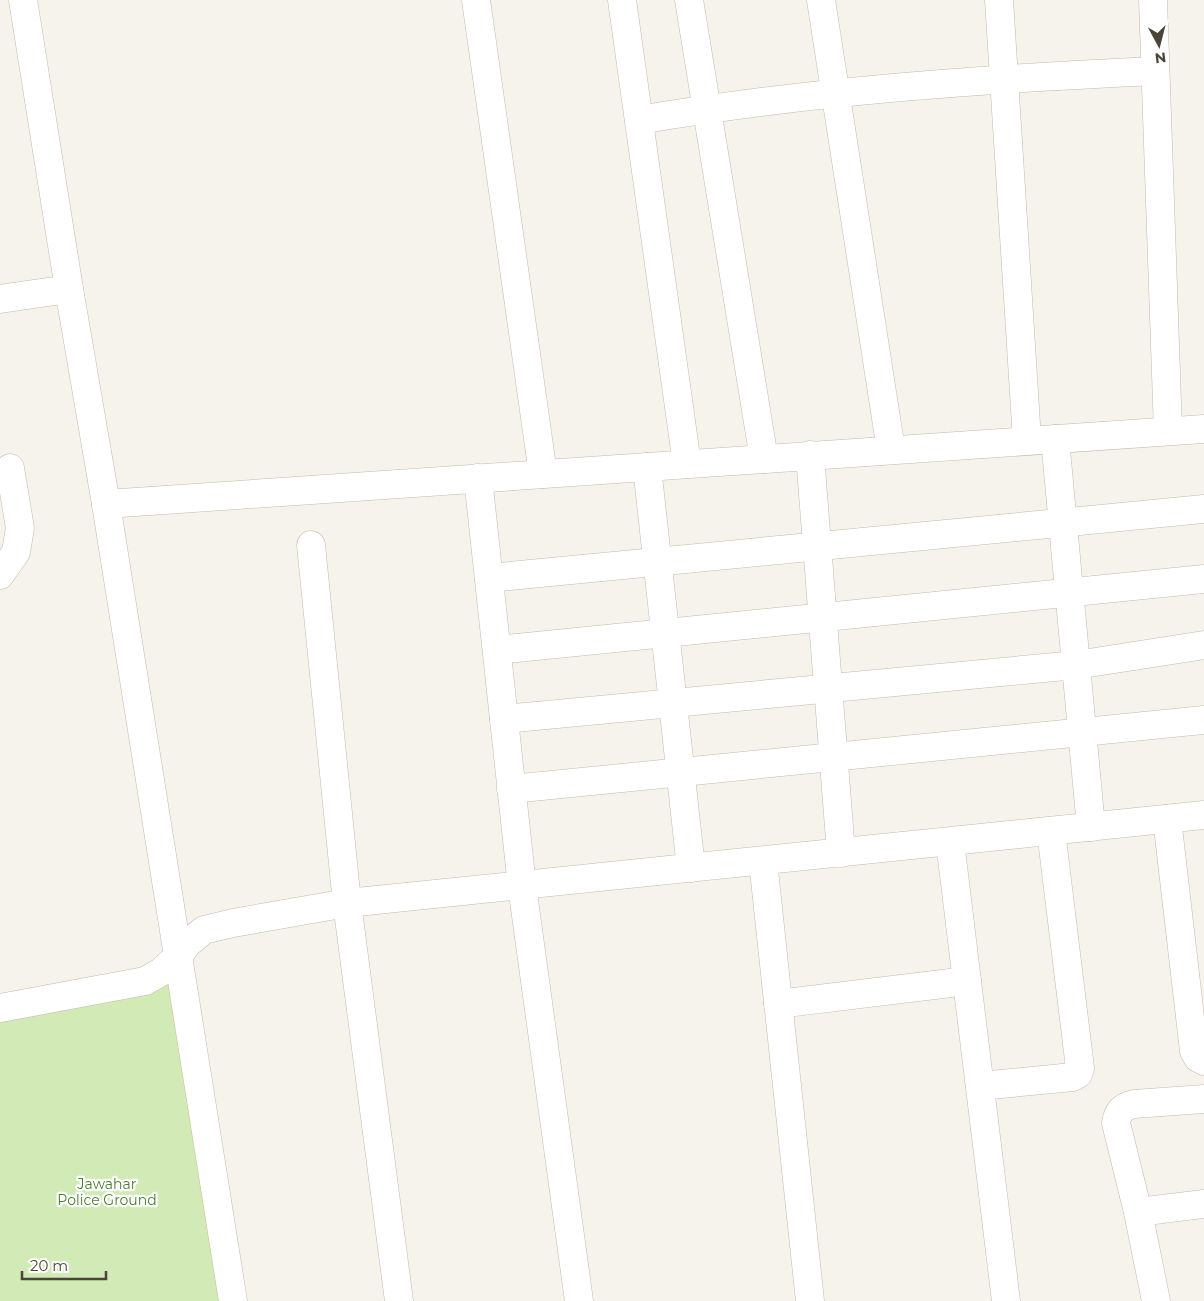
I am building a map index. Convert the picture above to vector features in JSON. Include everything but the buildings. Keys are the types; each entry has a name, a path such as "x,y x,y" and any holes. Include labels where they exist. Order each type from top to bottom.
{"street":[{"path":"23,0 69,289 106,504 233,1301"},
{"path":"476,0 543,474"},
{"path":"622,0 687,464"},
{"path":"690,0 764,459"},
{"path":"821,0 890,450"},
{"path":"999,0 1027,440"},
{"path":"1152,0 1168,431"},
{"path":"639,120 707,108 836,93 1004,78 1155,71"},
{"path":"0,299 69,289"},
{"path":"106,504 1204,429"},
{"path":"1054,439 1091,827"},
{"path":"810,455 841,853"},
{"path":"646,466 692,868"},
{"path":"0,575 16,552 20,528 10,468"},
{"path":"478,478 522,886 579,1301"},
{"path":"489,578 1204,509"},
{"path":"311,545 346,903 399,1301"},
{"path":"497,650 1204,579"},
{"path":"504,719 1076,665 1204,645"},
{"path":"511,789 1204,720"},
{"path":"0,1008 145,981 162,972 188,943 204,930 346,903 1204,815"},
{"path":"1167,819 1194,1051 1198,1058 1204,1061"},
{"path":"980,1086 1073,1076 1078,1074 1080,1068 1052,831"},
{"path":"950,842 1006,1301"},
{"path":"763,861 810,1301"},
{"path":"778,1004 967,980"},
{"path":"1156,1301 1138,1212 1116,1123 1118,1112 1125,1106 1134,1104 1204,1099"},
{"path":"1138,1212 1204,1204"}],"green space":[{"name":"Jawahar Police Ground","path":"178,956 233,1301 0,1301 0,1008 145,981"}]}
